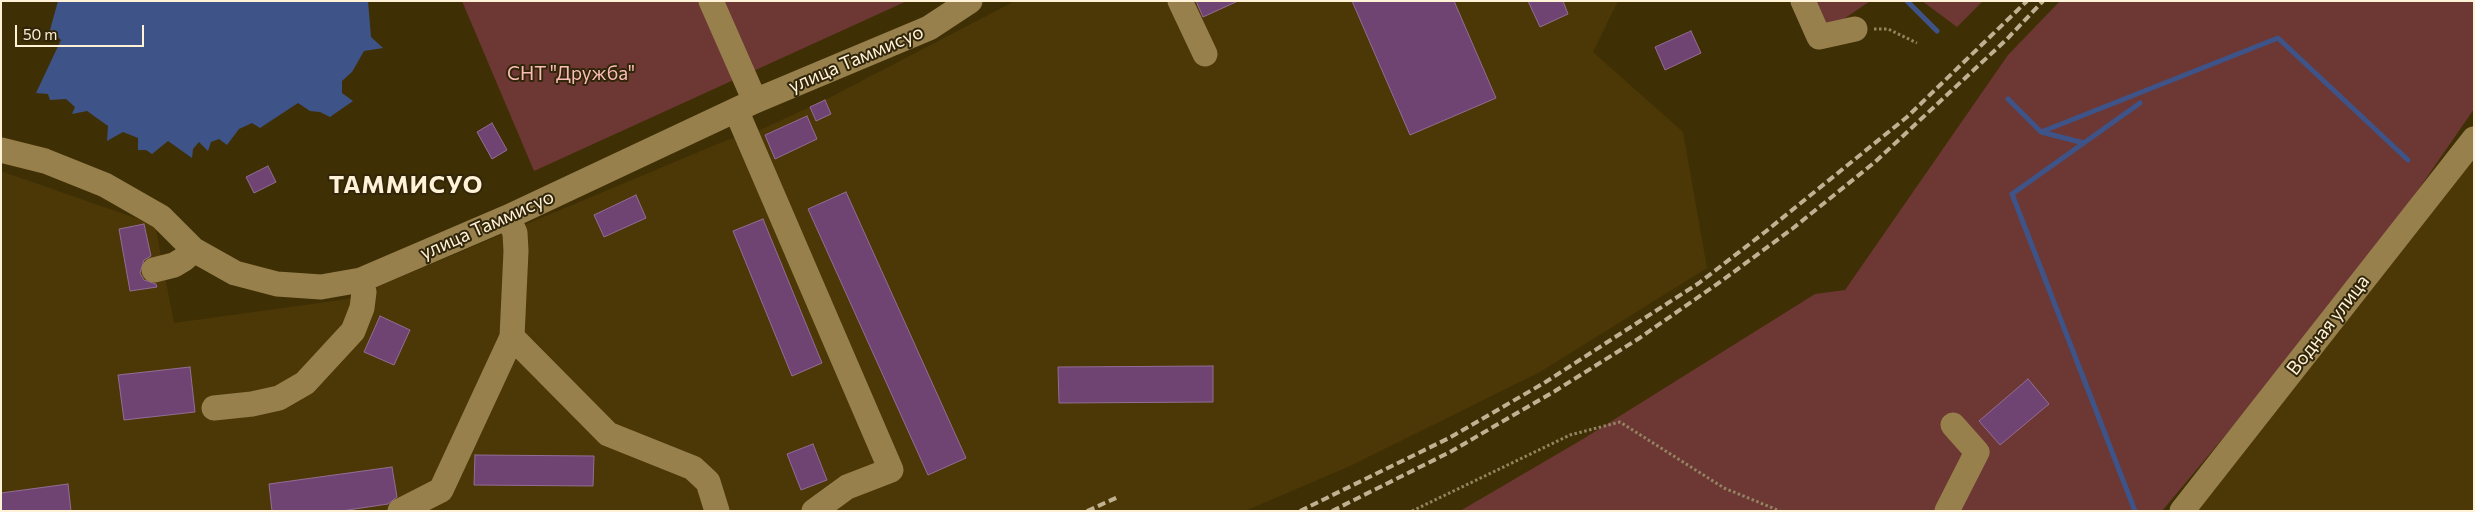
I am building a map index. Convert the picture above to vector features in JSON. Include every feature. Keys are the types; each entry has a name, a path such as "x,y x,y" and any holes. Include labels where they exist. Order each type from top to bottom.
{"street":[{"path":"710,1 745,106 890,470 848,487 814,511"},
{"name":"улица Таммисуо","path":"1,150 45,161 104,185 161,217 194,250 235,273 277,284 321,287 361,280 508,217 745,106 929,28 970,1"},
{"path":"1180,1 1205,54"},
{"path":"1803,1 1819,37 1855,29"},
{"name":"Водная улица","path":"2182,511 2474,139"},
{"path":"400,511 441,490 512,337 516,251 515,233 508,217"},
{"path":"154,270 174,265 184,260 194,250"},
{"path":"214,408 252,404 279,398 305,383 352,331 362,308 364,292 361,280"},
{"path":"512,337 608,434 693,468 708,482 718,511"},
{"path":"1947,511 1977,452 1953,425"}],"path":[{"path":"1855,29 1888,28 1917,43"},
{"path":"1412,511 1570,435 1620,422 1724,488 1780,511"}],"shaded area":[{"path":"1015,1 1618,1 1593,52 1683,132 1707,268 1540,372 1350,466 1245,511 1,511 1,171 155,225 174,323 348,299 727,140 760,130 825,100"},
{"path":"2474,149 2474,511 2194,511"}],"green space":[{"name":"СНТ \"Дружба\"","path":"462,1 907,1 534,171"},
{"path":"1814,1 1870,1 1828,30"},
{"path":"1922,1 1983,1 1957,27"},
{"path":"2060,1 2474,1 2474,109 2358,277 2162,511 1460,511 1583,439 1815,294 1845,290 2008,55"}],"water":[{"path":"58,1 368,1 371,37 383,48 364,51 352,72 342,81 342,93 353,101 330,117 320,112 310,111 298,103 260,128 252,123 239,129 227,145 219,139 211,142 208,151 199,142 193,149 192,158 168,141 152,154 146,150 138,150 138,138 123,132 107,141 108,126 87,111 72,114 75,107 66,99 50,100 48,94 36,93 61,40 50,30"}],"building":[{"path":"1196,1 1238,1 1203,17"},
{"path":"1352,1 1454,1 1496,98 1410,135"},
{"path":"1528,1 1563,1 1568,14 1540,27"},
{"path":"1691,31 1701,53 1665,70 1655,47"},
{"path":"825,100 831,114 816,121 810,107"},
{"path":"807,116 817,139 775,159 765,135"},
{"path":"492,123 507,150 492,159 477,132"},
{"path":"268,166 276,182 254,193 246,177"},
{"path":"846,192 966,458 928,475 808,209"},
{"path":"636,195 646,218 604,237 594,215"},
{"path":"763,219 822,363 792,376 733,231"},
{"path":"144,224 151,256 144,260 140,273 144,280 156,284 157,287 130,291 119,229"},
{"path":"380,316 410,330 394,365 364,352"},
{"path":"1213,366 1213,402 1059,403 1058,367"},
{"path":"190,367 195,412 124,420 118,375"},
{"path":"2028,379 2049,404 2000,445 1979,421"},
{"path":"813,444 827,480 801,490 787,454"},
{"path":"475,455 594,456 593,486 474,485"},
{"path":"392,467 397,497 388,504 341,511 272,511 269,484"},
{"path":"68,484 71,511 1,511 1,493"}],"waterway":[{"path":"1907,1 1937,31"},
{"path":"2008,99 2041,132 2278,38 2408,160"},
{"path":"2135,511 2012,194 2140,103"},
{"path":"2041,132 2084,143"}],"railway":[{"path":"1300,511 1449,438 1544,383 1699,283 1907,117 2027,1"},
{"path":"1332,511 1450,452 1555,391 1638,339 1720,282 1792,229 1875,162 2007,39 2043,1"},
{"path":"1087,511 1118,497"}],"district":[{"name":"ТАММИСУО","path":"406,185"}]}
